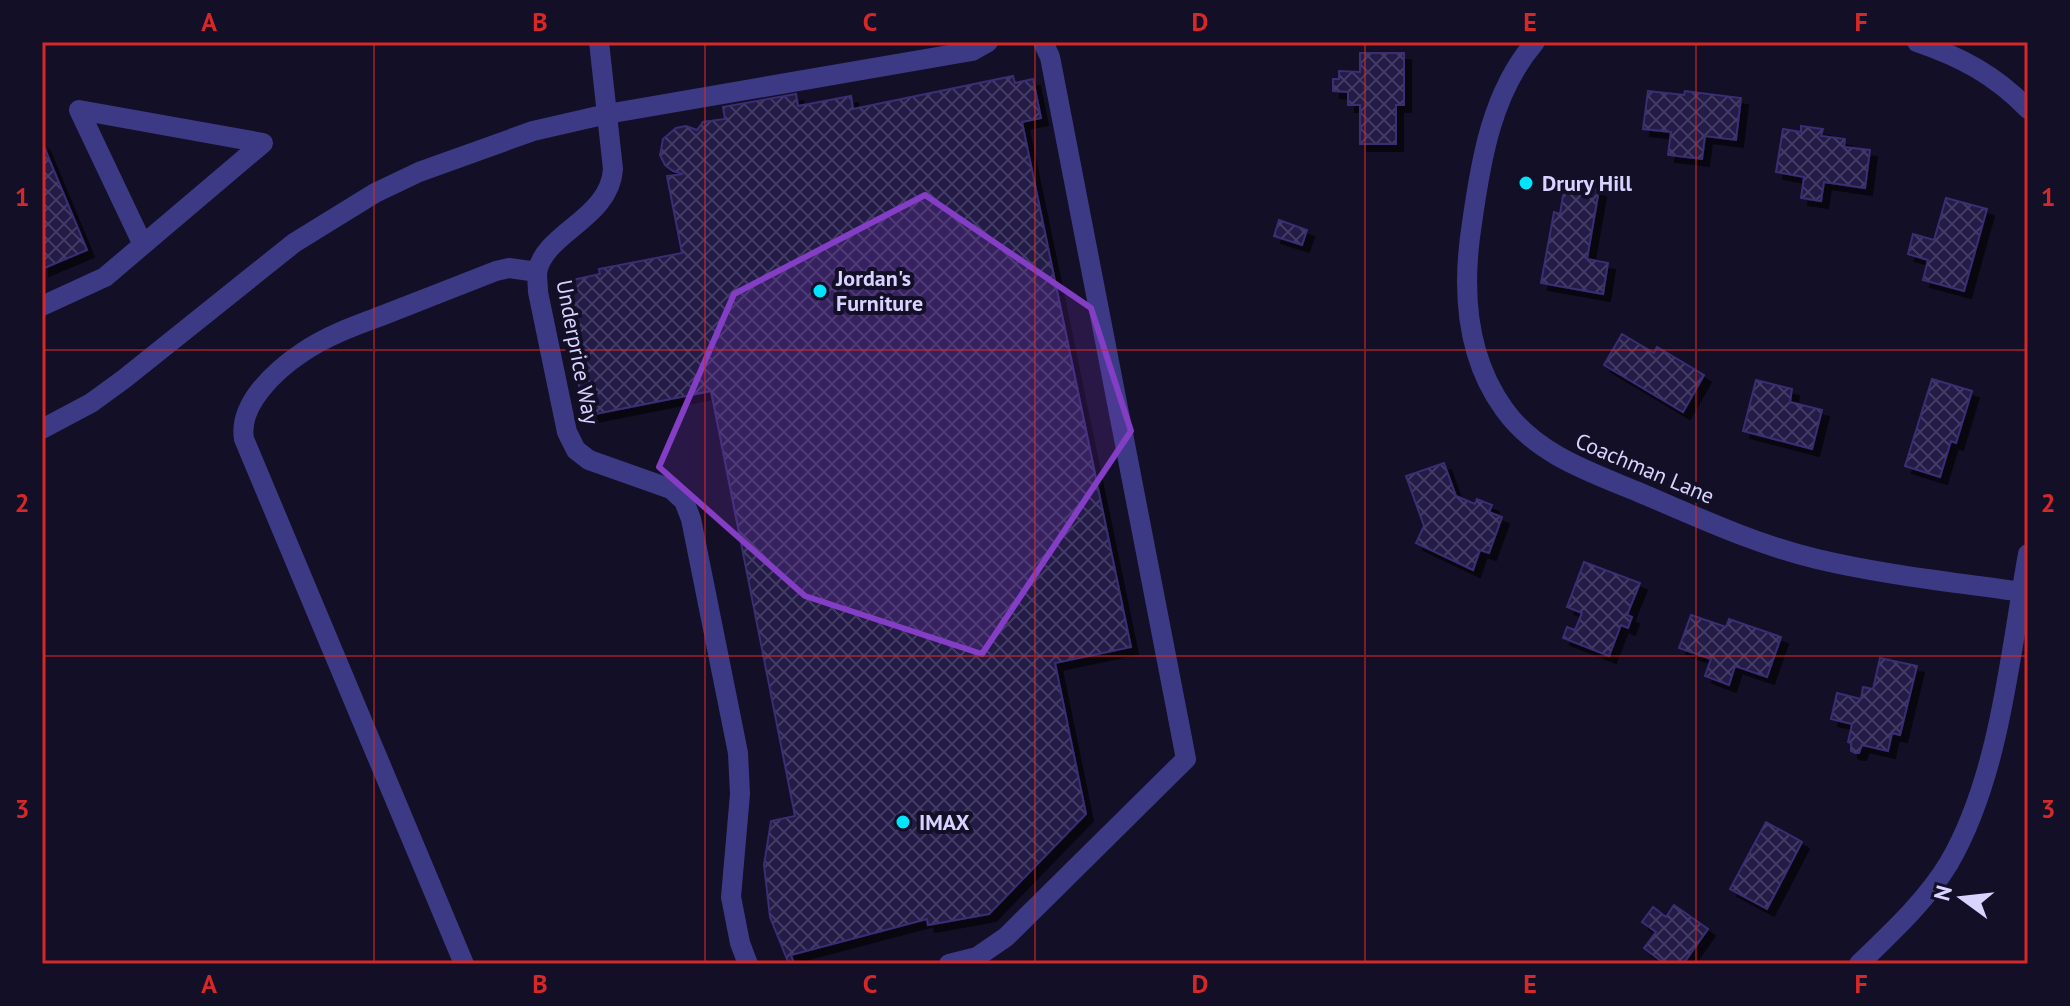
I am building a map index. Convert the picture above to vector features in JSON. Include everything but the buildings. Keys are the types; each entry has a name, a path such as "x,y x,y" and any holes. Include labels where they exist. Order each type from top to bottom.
{"street":[{"name":"Underprice Way","path":"599,42 613,169 612,185 604,199 554,246 537,272 538,292 567,432 576,450 589,460 671,489 684,501 691,519 738,753 740,794 731,897 740,943 748,964"},
{"path":"42,429 91,403 124,379 294,243 375,193 419,172 533,131 607,114 972,51 988,42"},
{"path":"949,964 977,957 1006,937 1186,759 1050,57 1043,42"},
{"name":"Coachman Lane","path":"1535,42 1513,72 1499,101 1480,171 1469,236 1467,285 1472,336 1488,384 1505,411 1526,434 1574,465 1778,548 1863,568 2021,592"},
{"path":"1917,42 1984,71 2010,90 2028,109"},
{"path":"42,306 105,277 143,245 179,214 263,143 79,110 143,245"},
{"path":"464,964 244,439 242,427 251,405 278,372 303,352 334,334 496,271 509,268 537,272"},
{"path":"1859,964 1923,897 1948,864 1966,828 1992,749 2028,554"}],"highlighted area":[{"path":"925,195 1091,308 1131,431 982,654 805,596 659,467 734,294"}],"place":[{"name":"Drury Hill","path":"1526,183"},
{"name":"Jordan's Furniture","path":"820,291"},
{"name":"IMAX","path":"903,822"}]}
